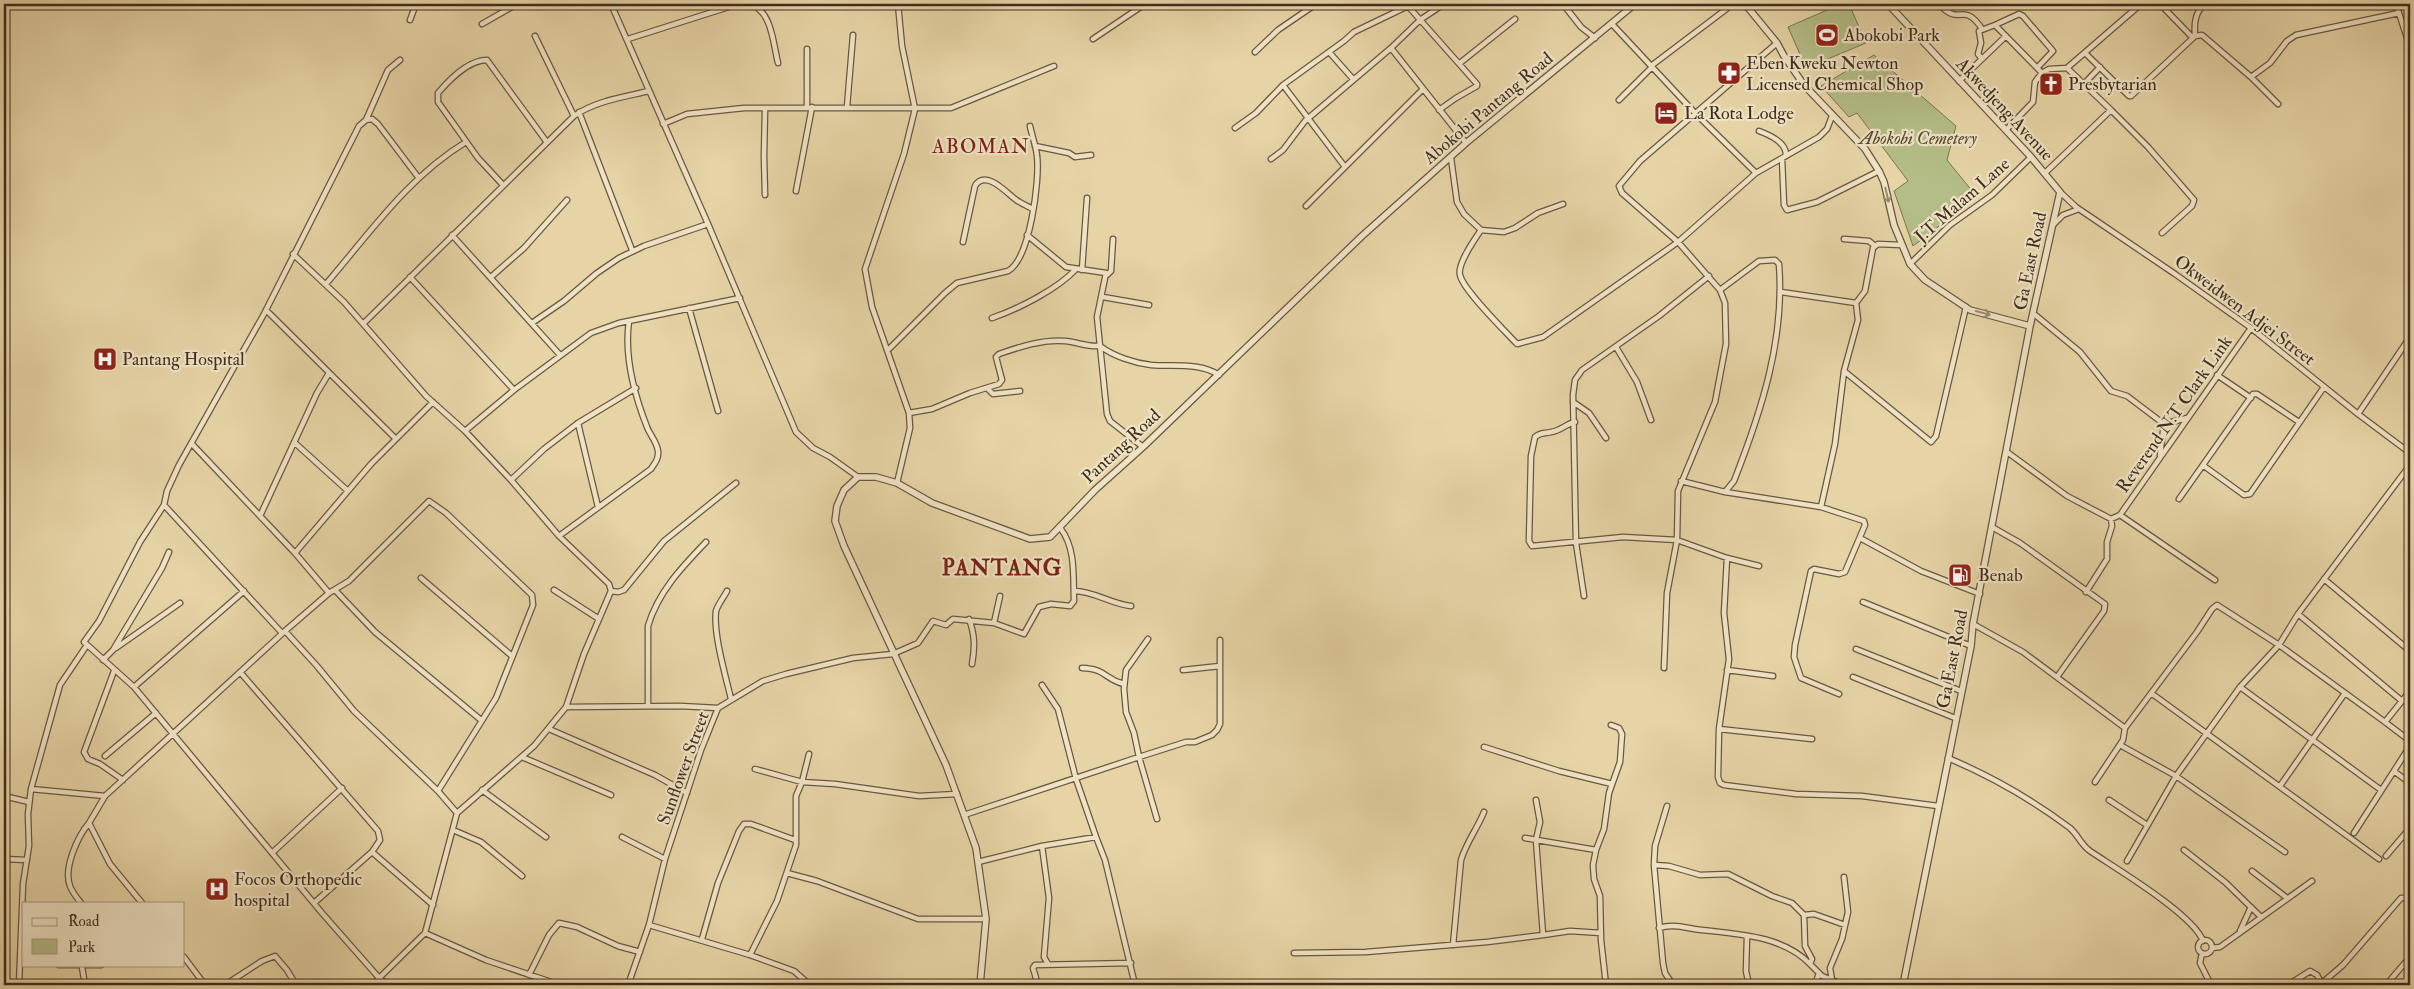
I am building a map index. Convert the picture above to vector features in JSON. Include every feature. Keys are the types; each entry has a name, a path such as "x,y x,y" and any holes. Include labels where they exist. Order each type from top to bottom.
{"street":[{"path":"410,20 416,4"},
{"path":"482,24 517,4"},
{"path":"611,4 628,39 663,124 740,298 796,432 813,448 830,456 858,478 839,497 835,521 844,546 893,654 946,765 976,848 986,919 980,985"},
{"path":"628,39 738,4"},
{"path":"750,4 761,10 767,18 778,64"},
{"path":"897,483 910,428 909,413 889,349 872,307 865,269 904,154 916,109 902,46 898,4"},
{"path":"1093,39 1145,4"},
{"path":"1255,52 1278,30 1316,4"},
{"path":"1271,159 1283,150 1302,124 1391,48 1420,20 1444,4"},
{"path":"1563,4 1581,27 1595,38"},
{"name":"Abokobi Pantang Road","path":"1362,236 1452,158 1466,143 1635,4"},
{"path":"1619,100 1652,67 1733,4"},
{"name":"Akwedjeng Avenue","path":"1888,4 2032,158 2060,191"},
{"path":"1939,4 1946,12 1951,14 1967,9 1972,12 1982,29"},
{"path":"2006,130 2033,102 2035,82 2042,73 2049,69 2067,68 2141,4"},
{"path":"2160,4 2194,37"},
{"path":"2194,37 2194,25 2198,10 2205,4"},
{"path":"2396,4 2407,38 2410,59"},
{"path":"1235,128 1256,113 1283,84 1369,23 1407,5 1460,63 1477,86 1439,110"},
{"path":"1749,5 1777,42 1800,80 1864,149 1879,170 1901,245 1910,264 1925,280 1966,307 2030,326"},
{"path":"2251,77 2270,63 2287,41 2296,36 2399,12"},
{"path":"1982,59 1978,50 1981,43 1979,34 1982,29 2019,14 2050,45 2053,51 2037,68"},
{"path":"1460,63 1515,19"},
{"path":"1612,24 1756,173"},
{"path":"1995,25 2042,73"},
{"path":"847,107 854,35"},
{"path":"2085,53 2131,96 2194,37 2202,35 2251,77 2278,104"},
{"path":"535,36 574,116"},
{"path":"1959,80 2006,36"},
{"path":"1664,668 1667,593 1677,540 1677,496 1681,481 1715,402 1726,344 1725,303 1720,290 1709,276 1678,242 1622,193 1619,186 1640,161 1777,42"},
{"path":"1391,48 1422,90 1466,143"},
{"path":"796,191 809,107 807,49"},
{"path":"1329,52 1353,79"},
{"path":"389,985 380,979 314,903 134,687 84,642 102,616 140,542 164,505 167,491 178,465 192,444 266,310 359,126 366,120 388,70 400,60"},
{"path":"503,185 466,142 437,98 443,87 479,60 487,60 546,142"},
{"path":"663,124 687,114 715,110 809,107 952,108 1054,66"},
{"path":"2067,68 2148,147 2194,200 2192,206 2162,232"},
{"path":"2083,85 2100,68"},
{"path":"1283,84 1310,118 1345,168"},
{"path":"1306,206 1422,90"},
{"path":"364,323 574,116 579,112 619,98 649,91"},
{"path":"766,109 764,156 766,195"},
{"path":"2045,173 2111,110"},
{"path":"579,112 632,250"},
{"path":"1481,230 1471,245 1459,274 1492,320 1517,344 1543,337 1678,242 1756,173 1819,137 1826,129 1832,116"},
{"path":"366,120 372,119 378,124 418,177"},
{"path":"889,349 945,292 957,283 1014,268 1027,235 1033,209 1038,166 1036,146 1030,126"},
{"path":"1759,131 1777,139 1786,150 1784,157 1784,205 1787,210 1817,202 1879,170"},
{"path":"326,284 360,246 379,220 418,177 466,142"},
{"path":"1036,146 1069,152 1076,157 1091,155"},
{"path":"1452,158 1457,202 1464,214 1481,230 1504,232 1515,228 1538,213 1562,204"},
{"name":"J.T Malam Lane","path":"1910,264 1950,225 1992,195 2032,158"},
{"path":"963,242 976,186 980,181 986,179 1000,186 1016,200 1033,209"},
{"name":"Okweidwen Adjei Street","path":"2060,191 2079,209 2250,328 2410,453"},
{"name":"Ga East Road","path":"1903,985 1955,718 1971,646 1973,624 2030,326 2060,191"},
{"path":"992,318 1026,304 1068,279 1079,269 1087,198"},
{"path":"491,277 524,248 567,200"},
{"path":"2053,225 2064,215 2079,209"},
{"path":"532,323 564,301 597,273 632,250 708,224"},
{"path":"452,235 560,355"},
{"path":"1027,235 1066,267 1102,272 1107,275"},
{"name":"Pantang Road","path":"858,478 876,477 897,483 932,503 1030,539 1050,537 1060,529 1095,490 1219,375 1362,236"},
{"path":"1844,238 1869,241 1875,246 1901,245"},
{"path":"1113,240 1111,271 1107,275 1097,317 1107,414 1110,420 1143,447"},
{"path":"1821,507 1835,444 1844,371 1858,320 1856,303 1864,291 1875,246"},
{"path":"293,254 364,323 433,402 465,431 511,480 559,536 605,578 611,591 584,654 566,707 549,730 522,757 482,790 457,814 425,933 372,985"},
{"path":"1720,290 1759,260 1775,260 1780,264 1782,292 1775,348 1763,398 1734,482 1725,492"},
{"path":"1584,596 1576,542 1575,422 1573,402 1575,380 1578,374 1659,316 1709,276"},
{"path":"410,277 514,390"},
{"path":"1782,292 1856,303"},
{"path":"1102,297 1149,305"},
{"path":"465,431 514,390 591,333 629,321 740,298"},
{"path":"1844,371 1931,442 1936,436 1966,307"},
{"path":"689,308 718,411"},
{"path":"266,310 396,439"},
{"path":"2034,314 2080,352 2111,392 2127,396 2164,424"},
{"path":"559,536 651,469 656,461 657,446 647,428 627,346 629,321"},
{"name":"Reverend N.T Clark Link","path":"2120,515 2250,328"},
{"path":"2358,414 2410,337"},
{"path":"909,413 926,411 1002,382 996,357 999,354 1023,346 1057,341 1067,341 1087,347 1100,346 1107,352 1141,363 1192,366 1205,368 1219,375"},
{"path":"1616,347 1637,382 1651,420"},
{"path":"260,516 317,393 329,373"},
{"path":"2217,375 2251,398"},
{"path":"2204,466 2247,496 2324,387"},
{"path":"511,480 544,449 578,423 636,388"},
{"path":"988,388 993,394 1020,391"},
{"path":"2179,499 2251,398 2257,394 2299,422"},
{"path":"295,552 348,491 433,402"},
{"path":"1573,402 1588,413 1606,438"},
{"path":"2164,424 2187,418"},
{"path":"1575,422 1567,423 1552,432 1540,433 1535,437 1532,456 1529,542 1536,547 1624,537 1677,540 1727,558 1759,566"},
{"path":"578,423 598,507"},
{"path":"2160,457 2164,424"},
{"path":"295,443 348,491"},
{"path":"192,444 295,552 329,593"},
{"path":"2007,452 2067,496 2111,519"},
{"path":"2127,861 2176,776 2240,688 2279,645 2298,614 2410,466"},
{"path":"1681,481 1725,492 1821,507 1864,521 1865,525 1860,538 1843,574 1811,570 1794,657 1801,678 1839,694"},
{"path":"611,591 618,592 624,590 664,541 736,483"},
{"path":"80,902 70,888 70,868 77,839 105,796 283,632 329,593 349,581 397,535 427,502 431,501 532,595 530,616 496,698 438,791"},
{"path":"164,505 317,666 354,711 438,791 457,814"},
{"path":"2111,519 2120,515 2214,580"},
{"path":"2086,592 2106,559 2112,526 2111,519"},
{"path":"1992,527 2020,543 2086,592 2103,602 2106,607 2057,677"},
{"path":"969,619 994,623 1024,634 1039,607 1051,604 1070,606 1074,601 1072,558 1069,543 1060,529"},
{"path":"1860,538 1921,572 1980,594"},
{"path":"648,706 648,626 651,614 664,590 681,568 706,542"},
{"path":"113,650 162,568 169,552"},
{"path":"1727,558 1724,613 1728,643 1727,670 1719,729 1718,777 1720,783 1796,794 1862,796 1938,806"},
{"path":"421,578 512,656"},
{"path":"2324,579 2410,651"},
{"path":"335,590 375,632 481,720"},
{"path":"554,590 599,619"},
{"path":"1074,590 1086,591 1121,605 1131,606"},
{"path":"134,687 244,591"},
{"path":"727,591 718,607 716,616 721,653 731,700"},
{"path":"994,623 1000,596"},
{"path":"1863,602 1971,646"},
{"path":"102,660 113,650 180,603"},
{"path":"2095,782 2120,745 2125,728 2216,606 2221,606 2279,645 2410,741"},
{"path":"2298,614 2402,702"},
{"name":"Sunflower Street","path":"628,985 649,925 665,858 701,750 718,708 763,681 853,658 893,654 918,644 933,621 946,625 953,619 969,619"},
{"path":"969,619 974,631 972,664"},
{"path":"1973,624 2023,652 2125,728"},
{"path":"1148,639 1126,670 1124,684 1126,712 1134,733 1157,819"},
{"path":"964,815 1186,742 1196,742 1217,730 1220,724 1220,640"},
{"path":"23,902 23,884 27,860 29,802 32,789 60,685 87,645"},
{"path":"1856,649 1961,691"},
{"path":"1183,670 1220,666"},
{"path":"1082,668 1101,670 1113,680 1124,684"},
{"path":"1727,670 1773,676"},
{"path":"114,671 84,752 88,759 100,764 123,780"},
{"path":"240,672 378,831 380,840 372,852 314,903"},
{"path":"1853,677 1955,718"},
{"path":"1042,685 1058,708 1076,779 1105,860 1135,985"},
{"path":"2240,688 2381,790"},
{"path":"2385,722 2410,691"},
{"path":"2151,693 2379,859"},
{"path":"2280,786 2345,693"},
{"path":"566,707 648,706 718,708"},
{"path":"106,756 156,713"},
{"path":"1606,985 1600,896 1594,879 1596,850 1604,829 1612,784 1620,762 1622,734 1619,728 1611,725"},
{"path":"1719,729 1812,739"},
{"path":"549,730 656,775 687,793"},
{"path":"2120,745 2176,776 2285,852"},
{"path":"2354,833 2410,746"},
{"path":"1484,747 1559,771 1612,784"},
{"path":"750,954 772,913 796,846 796,796 802,782 809,754"},
{"path":"522,757 611,795"},
{"path":"1948,758 1989,775 2038,804 2076,834 2085,848 2148,888 2195,929 2203,941 2210,942 2212,948"},
{"path":"755,769 802,782 827,783 918,796 956,794"},
{"path":"2395,772 2410,783"},
{"path":"272,853 342,788"},
{"path":"32,789 105,796"},
{"path":"482,790 546,838"},
{"path":"4,796 29,802"},
{"path":"1536,800 1540,822 1536,840 1543,935"},
{"path":"2108,800 2147,825"},
{"path":"1667,806 1656,846 1654,866 1664,968 1673,985"},
{"path":"1453,945 1461,860 1463,852 1477,829 1484,812"},
{"path":"89,823 110,864 141,902"},
{"path":"702,939 718,883 739,831 744,824 751,824 795,840"},
{"path":"2386,856 2410,828"},
{"path":"453,830 481,842 522,876"},
{"path":"622,837 665,858"},
{"path":"978,862 1042,846 1096,837"},
{"path":"1525,838 1596,850"},
{"path":"1042,846 1049,898 1044,956 1048,964"},
{"path":"2184,850 2224,882 2260,917"},
{"path":"372,852 433,904"},
{"path":"4,859 27,860"},
{"path":"1654,866 1669,866 1700,875 1728,874 1772,896 1792,903 1804,914 1814,914 1844,925"},
{"path":"2252,871 2287,898"},
{"path":"787,873 817,881 918,919 986,919"},
{"path":"1832,980 1829,971 1848,912 1844,876"},
{"path":"2202,953 2206,954 2212,948 2218,948 2312,881"},
{"path":"2288,985 2310,971 2317,975 2322,984 2342,965 2400,898 2403,897 2410,900"},
{"path":"2239,932 2251,907"},
{"path":"1804,914 1804,938 1812,959 1810,964"},
{"path":"530,975 549,934 559,923 577,928 618,946 640,952"},
{"path":"649,925 750,954 794,971 810,985"},
{"path":"1659,928 1674,926 1747,936 1782,944 1801,955 1819,974 1844,985"},
{"path":"1294,953 1366,952 1453,945 1570,931 1601,933"},
{"path":"425,933 486,960 560,985"},
{"path":"1747,936 1746,971 1749,985"},
{"path":"2203,941 2198,947 2202,953 2200,963 2211,985"},
{"path":"225,985 262,961 275,956 287,970 296,985"},
{"path":"2386,985 2410,957"},
{"path":"185,958 205,985"},
{"path":"19,985 22,963"},
{"path":"1038,985 1033,968 1035,965 1130,964"},
{"path":"70,966 92,966"},
{"path":"82,967 85,985"},
{"path":"1815,985 1819,974"}],"green space":[{"name":"Abokobi Park","path":"1841,4 1849,4 1866,43 1806,68 1788,27"},
{"name":"Abokobi Cemetery","path":"1874,55 1956,126 1947,160 1977,197 1913,246 1894,191 1908,181 1857,113 1849,117 1821,86"}],"place":[{"name":"Abokobi Park","path":"1827,35"},
{"name":"Eben Kweku Newton Licensed Chemical Shop","path":"1729,73"},
{"name":"Presbytarian","path":"2051,84"},
{"name":"La Rota Lodge","path":"1666,113"},
{"name":"Pantang Hospital","path":"105,359"},
{"name":"Benab","path":"1960,575"},
{"name":"Focos Orthopedic hospital","path":"217,889"}],"district":[{"name":"ABOMAN","path":"981,146"},
{"name":"PANTANG","path":"1002,567"}]}
